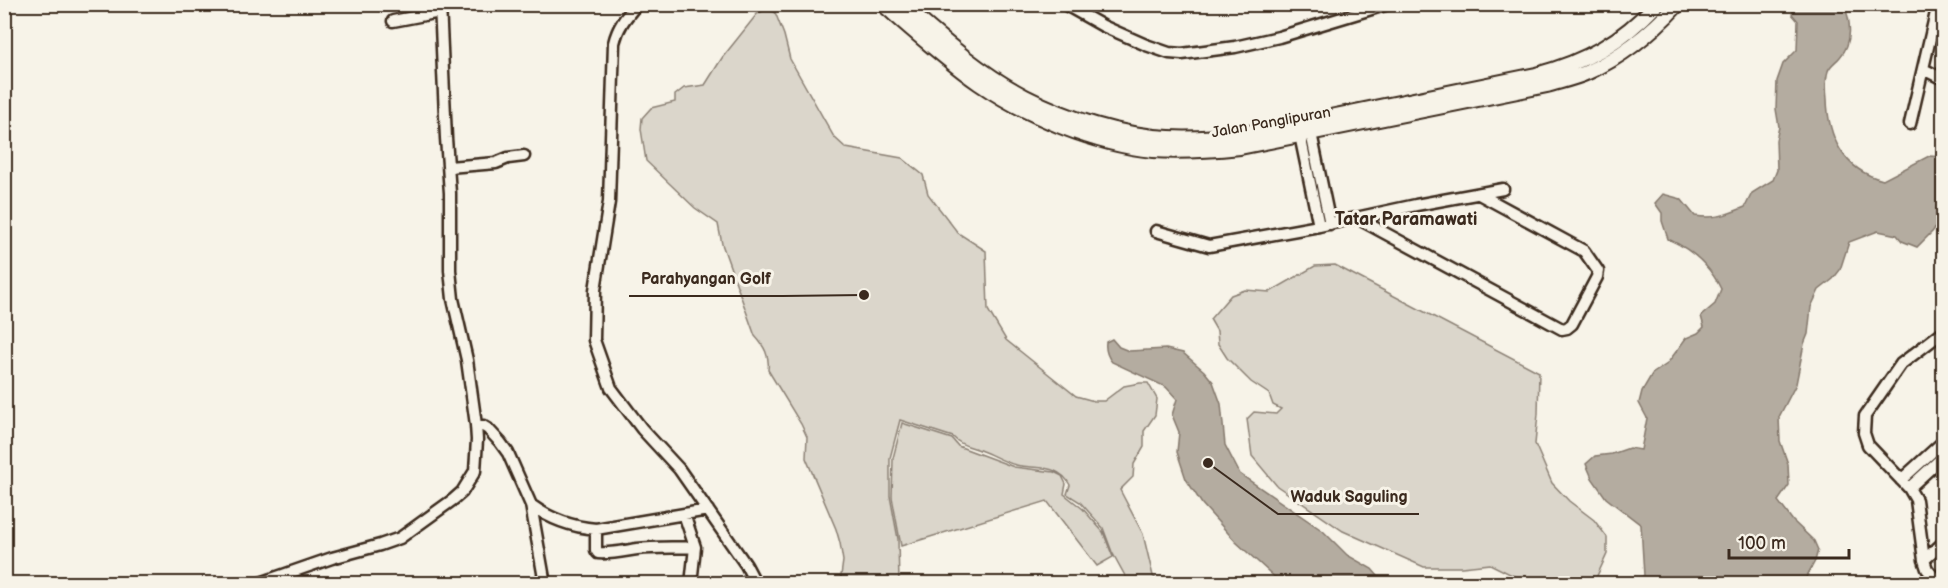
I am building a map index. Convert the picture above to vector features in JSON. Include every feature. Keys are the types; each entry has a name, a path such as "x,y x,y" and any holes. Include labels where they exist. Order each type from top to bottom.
{"main road":[{"name":"Jalan Panglipuran","path":"883,4 943,48 1040,104 1112,129 1167,138 1201,139 1547,85 1586,73 1614,58 1636,44 1678,4"},
{"name":"Jalan Panglipuran","path":"901,4 986,88 1030,112 1064,126 1130,146 1154,150 1201,151 1240,147 1305,134 1440,101 1574,64 1623,36 1657,4"}],"street":[{"path":"637,4 617,30 615,43 609,202 595,290 594,340 611,388 642,429 679,469 746,565 756,584"},
{"path":"1064,4 1103,26 1146,45 1169,53 1182,54 1279,37 1388,4"},
{"path":"257,584 332,558 390,542 408,533 454,499 475,471 476,425 466,360 453,299 449,166 440,8 393,21"},
{"path":"1910,124 1939,12"},
{"path":"1923,69 1939,77 1944,76"},
{"path":"1305,134 1324,225"},
{"path":"449,166 496,164 501,160 524,156"},
{"path":"1156,231 1209,246 1503,189"},
{"path":"1356,218 1551,323 1568,328 1597,277 1598,271 1584,251 1479,194"},
{"path":"1940,584 1927,569 1924,560 1916,500 1905,484 1868,445 1864,433 1865,416 1900,364 1944,331"},
{"path":"476,425 488,429 508,453 531,505 545,584"},
{"path":"1905,484 1944,441"},
{"path":"1905,484 1944,456"},
{"path":"531,505 562,523 596,529 708,510"},
{"path":"684,514 695,547 691,584"},
{"path":"596,529 598,553 695,547"},
{"path":"1924,560 1944,542"}],"shaded area":[{"path":"1796,5 1844,5 1848,18 1849,39 1840,57 1829,69 1826,81 1828,113 1840,150 1858,168 1883,180 1929,156 1943,157 1943,214 1933,231 1917,247 1902,241 1897,235 1878,231 1849,242 1840,270 1819,290 1811,307 1808,334 1796,384 1779,417 1780,441 1788,464 1789,485 1778,501 1793,521 1814,541 1818,550 1815,561 1803,583 1623,583 1644,576 1641,525 1606,498 1592,478 1586,464 1595,456 1612,454 1629,448 1641,450 1647,418 1639,403 1642,391 1652,374 1667,364 1686,338 1698,333 1704,327 1701,316 1715,304 1721,289 1699,259 1668,239 1662,213 1655,203 1663,194 1681,199 1695,216 1720,216 1745,207 1752,193 1773,180 1777,170 1776,140 1779,127 1776,109 1777,81 1783,64 1797,50 1798,21 1792,14"},
{"path":"766,9 775,12 790,59 834,137 846,148 902,158 923,175 928,194 958,233 986,251 988,310 1006,340 1076,396 1104,401 1124,386 1148,383 1157,399 1155,415 1144,431 1144,447 1134,464 1133,477 1120,490 1143,534 1153,576 1161,583 1129,583 1112,552 1103,528 1080,502 1067,494 1070,485 1060,473 1012,464 963,444 953,437 900,420 890,458 890,496 898,539 899,583 840,583 843,561 840,543 806,458 807,437 768,370 764,347 755,336 722,244 718,224 695,208 646,161 641,129 642,118 651,108 675,102 675,95 684,88 705,85 722,58 757,14"},
{"path":"1335,265 1539,372 1535,444 1552,483 1569,501 1594,520 1607,537 1607,554 1596,578 1591,583 1528,583 1490,564 1424,567 1343,531 1277,486 1252,456 1247,419 1254,412 1276,414 1281,409 1273,405 1269,394 1251,382 1227,358 1218,344 1217,331 1210,319 1231,295 1245,290 1270,292 1315,266"},
{"path":"1112,339 1119,347 1129,351 1166,349 1183,353 1204,371 1213,382 1221,404 1225,445 1240,474 1323,531 1347,555 1372,569 1384,583 1282,584 1236,542 1202,504 1186,479 1177,452 1179,432 1172,415 1177,399 1166,387 1112,362 1107,353 1106,342"},
{"path":"902,423 952,439 958,446 1014,467 1054,472 1062,476 1066,484 1064,494 1083,509 1103,532 1113,557 1097,566 1047,501 901,546 892,497 893,458"}],"place":[{"name":"Parahyangan Golf","path":"864,295"},
{"name":"Waduk Saguling","path":"1208,463"}],"district":[{"name":"Tatar Paramawati","path":"1406,219"}]}
